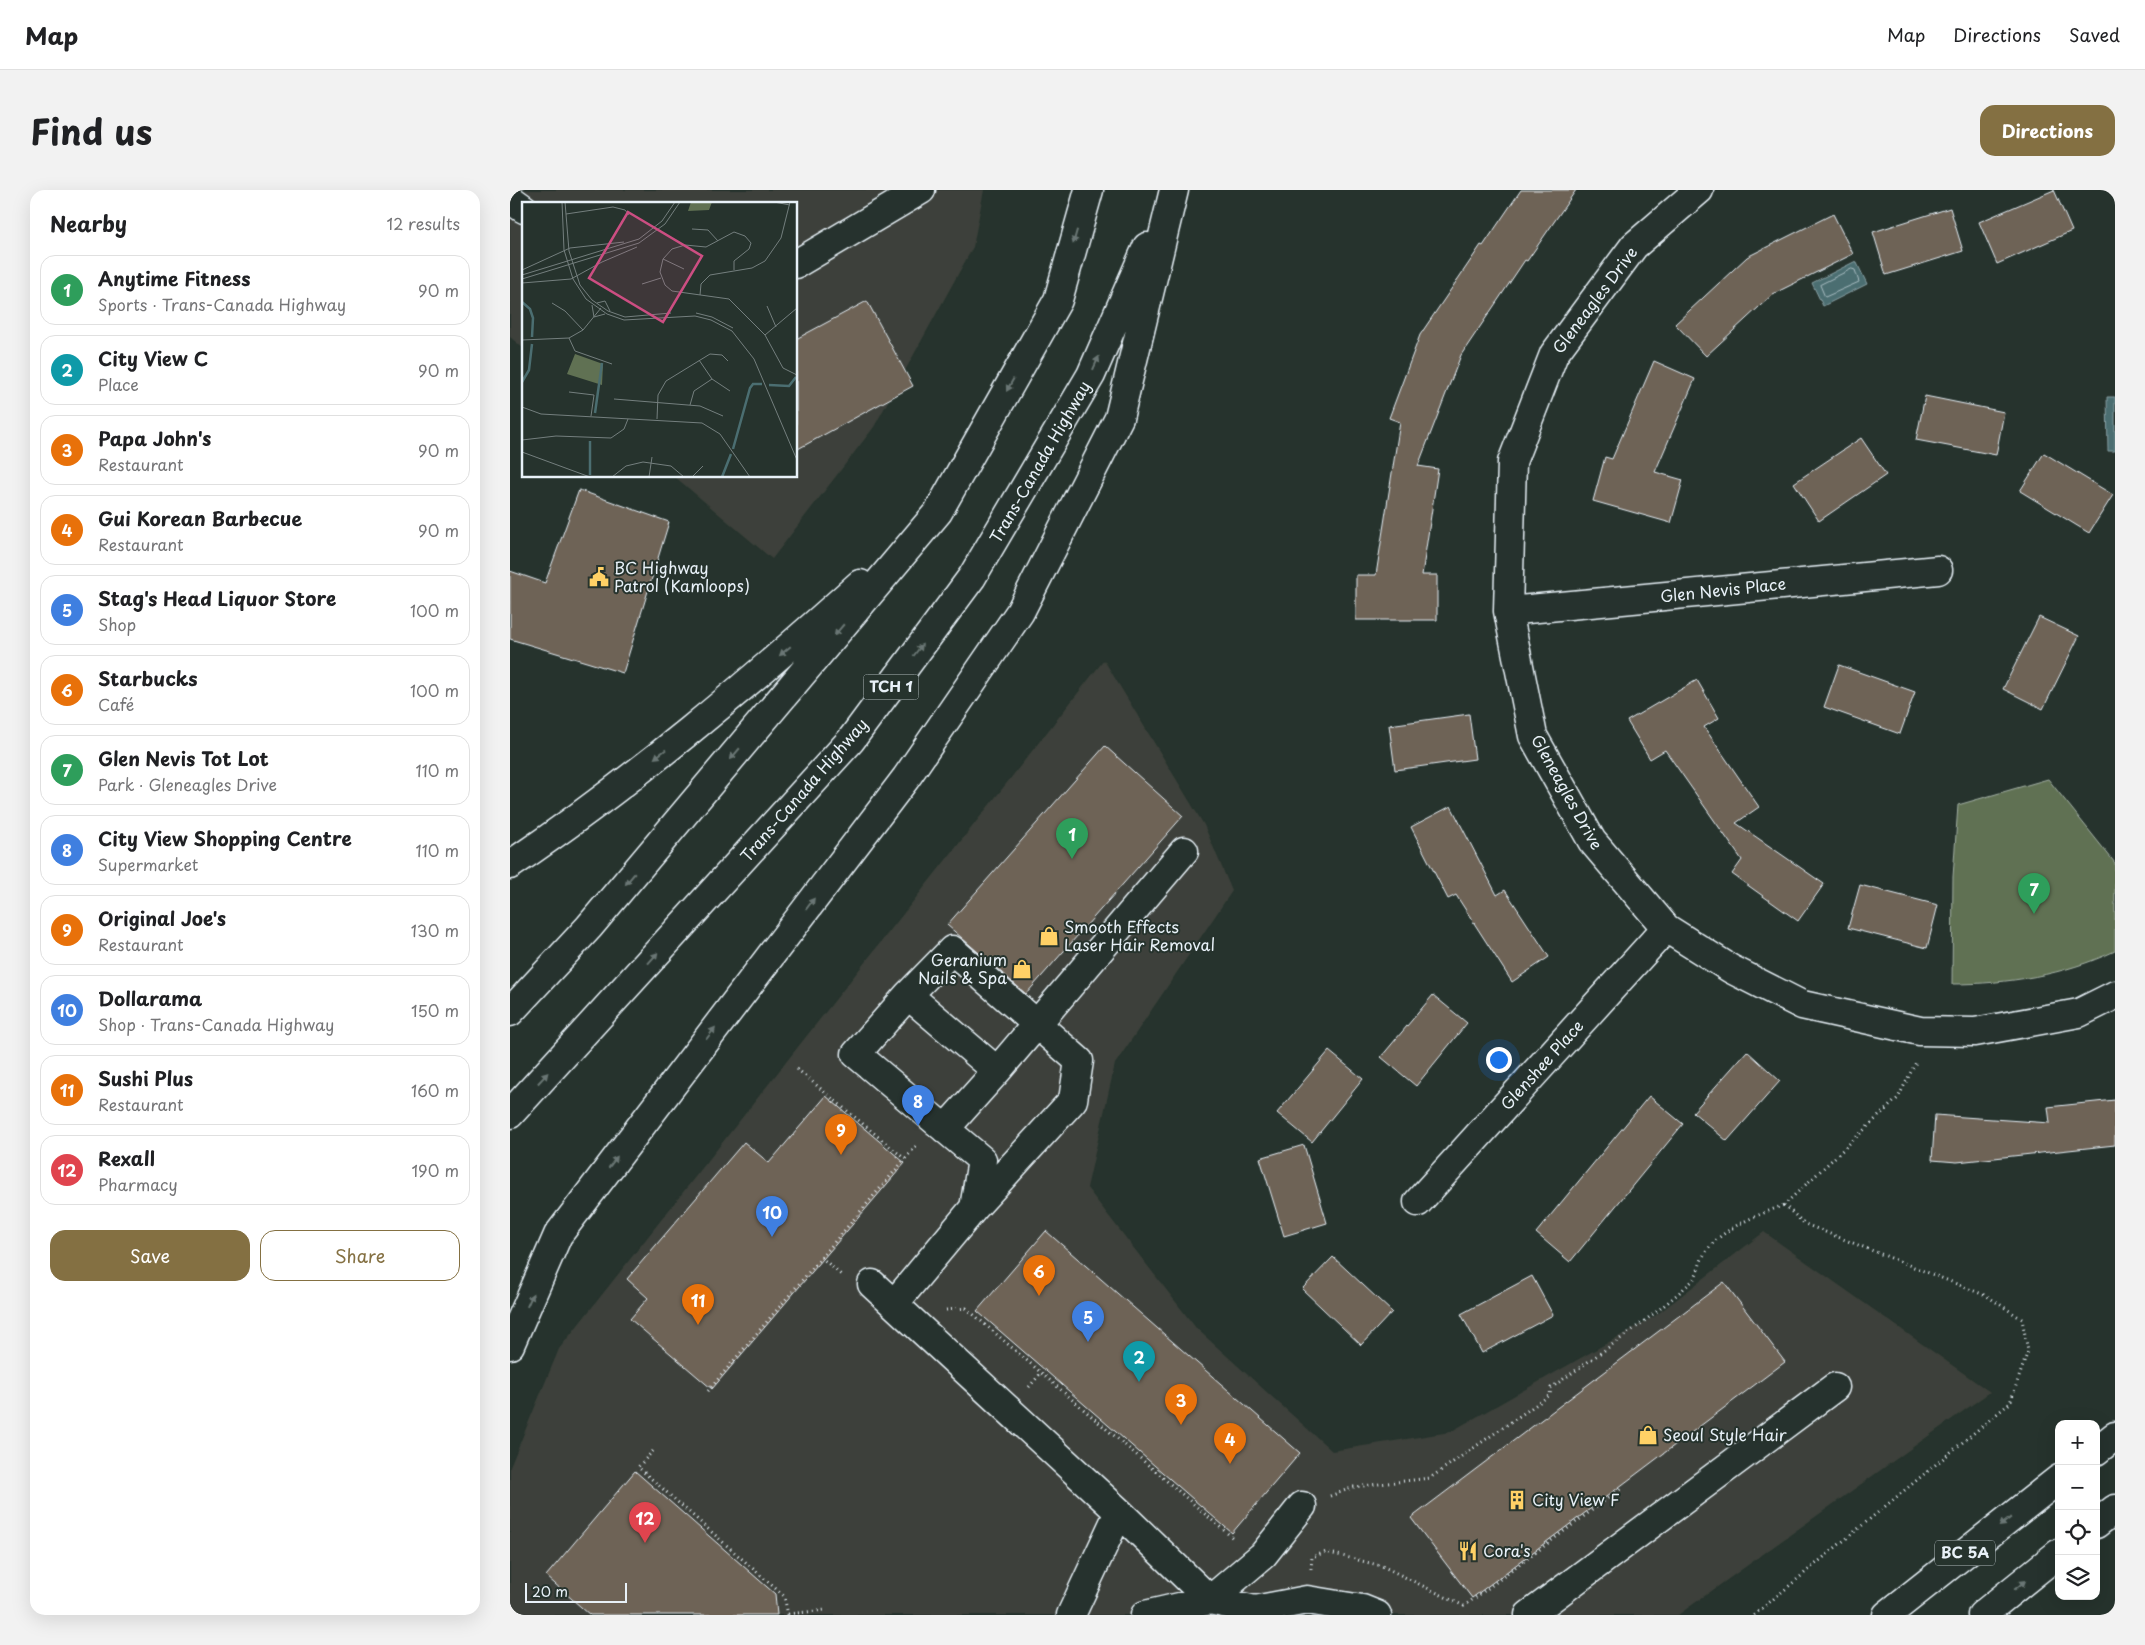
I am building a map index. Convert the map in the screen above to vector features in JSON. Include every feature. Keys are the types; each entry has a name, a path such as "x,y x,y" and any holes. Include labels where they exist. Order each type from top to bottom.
{"main road":[{"path":"798,263 921,190"},
{"path":"510,1012 589,927 938,512 1058,300 1089,190"},
{"path":"510,1345 558,1235 906,778 1020,612 1119,418 1173,190"},
{"name":"Trans-Canada Highway","path":"510,1114 851,740 972,577 1091,375 1173,190"},
{"name":"Gleneagles Drive","path":"1699,190 1634,246 1554,354 1512,462 1508,611 1533,736 1592,841 1666,928 1731,969 1802,1005 1920,1031 1975,1032 2079,1013 2115,995"},
{"path":"510,199 522,208"},
{"path":"510,865 545,841 684,736 796,642 938,512"},
{"name":"Glen Nevis Place","path":"1508,611 1938,570"},
{"path":"944,1129 997,1071 1184,851"},
{"name":"Glenshee Place","path":"1418,1202 1666,928"},
{"path":"894,1304 974,1208 1073,1100 1079,1061 952,950 908,995 856,1054 982,1160 974,1208"},
{"path":"908,995 997,1071"},
{"path":"872,1284 1119,1512 1210,1600 1255,1613 1307,1600 1362,1609 1377,1615"},
{"path":"1529,1615 1835,1387"},
{"path":"2100,1448 2115,1436"},
{"name":"BC 5A","path":"1887,1615 2055,1482"},
{"path":"1145,1615 1210,1600 1263,1555 1302,1506"},
{"path":"2100,1521 2115,1509"},
{"path":"1071,1615 1119,1512"},
{"path":"1982,1615 2057,1555"}],"path":[{"path":"1302,1506 1354,1487 1430,1478 1550,1394 1551,1388 1617,1342 1693,1280 1705,1254 1725,1233 1751,1218 1784,1205 1898,1098 1919,1057"},
{"path":"797,1069 905,1158"},
{"path":"708,1391 920,1141"},
{"path":"1754,1615 2010,1403 2028,1351 2022,1319 1987,1296 1805,1224 1784,1205"},
{"path":"966,1308 1236,1541 1232,1545"},
{"path":"653,1451 638,1467 784,1596 788,1614 825,1610"},
{"path":"1311,1575 1312,1557 1326,1552 1382,1566 1464,1606 1623,1487"}],"shaded area":[{"path":"510,190 984,190 973,247 874,427 772,559 676,478 798,478 798,202 522,202 522,347 510,337"},
{"path":"1104,660 1204,825 1232,891 1115,1064 1087,1188 1196,1328 1332,1451 1450,1432 1655,1316 1764,1232 1990,1392 1678,1615 510,1615 510,1467 559,1349"}],"green space":[{"path":"2048,779 2115,863 2115,951 2056,972 2015,980 1952,984 1953,877 1958,805"}],"water":[{"path":"1856,261 1867,284 1823,306 1812,283"},
{"path":"2107,397 2115,397 2115,451 2108,451"}],"building":[{"path":"1521,190 1576,190 1527,261 1525,260 1461,355 1418,466 1438,469 1422,575 1437,575 1437,620 1356,620 1356,575 1376,575 1400,422 1389,418 1420,335"},
{"path":"2054,190 2072,231 1997,264 1979,222"},
{"path":"1950,208 1963,251 1886,275 1873,232"},
{"path":"1833,214 1853,254 1773,294 1706,356 1675,324 1747,257"},
{"path":"867,301 913,386 798,449 798,338"},
{"path":"1654,361 1695,379 1655,472 1683,480 1671,523 1593,501 1605,457 1612,459"},
{"path":"1925,396 2004,412 1996,455 1916,440"},
{"path":"1861,438 1886,475 1819,521 1794,483"},
{"path":"2044,453 2113,495 2089,533 2020,491"},
{"name":"BC Highway Patrol (Kamloops)","path":"579,490 669,522 623,673 510,639 510,571 545,583"},
{"path":"2039,617 2079,636 2043,709 2003,689"},
{"path":"1839,665 1915,692 1900,734 1824,707"},
{"path":"1697,680 1719,718 1704,727 1759,807 1736,823 1824,884 1798,921 1732,874 1742,860 1665,750 1650,759 1627,721"},
{"path":"1469,714 1475,759 1395,770 1389,725"},
{"path":"1105,746 1183,816 1026,994 947,925"},
{"path":"1451,806 1497,895 1505,890 1549,957 1512,982 1456,895 1448,899 1411,827"},
{"path":"1860,885 1938,905 1927,948 1848,928"},
{"path":"1433,995 1467,1023 1416,1086 1381,1057"},
{"path":"1329,1051 1363,1079 1312,1142 1277,1113"},
{"path":"1747,1051 1780,1081 1727,1141 1693,1112"},
{"path":"826,1096 905,1163 712,1389 630,1319 648,1298 627,1279 744,1142 769,1163"},
{"path":"1649,1096 1683,1124 1570,1262 1536,1233"},
{"path":"2115,1100 2115,1145 1957,1162 1932,1160 1935,1115 2050,1123 2048,1107"},
{"path":"1304,1145 1327,1223 1284,1236 1260,1158"},
{"path":"1046,1231 1300,1453 1232,1533 977,1311"},
{"path":"1333,1257 1392,1312 1361,1345 1302,1289"},
{"path":"1532,1276 1553,1315 1482,1353 1461,1314"},
{"path":"1724,1282 1785,1362 1472,1598 1411,1518"},
{"path":"635,1471 775,1594 777,1615 590,1615 546,1576"}],"place":[{"name":"BC Highway Patrol (Kamloops)","path":"599,577"},
{"name":"Anytime Fitness","path":"1072,859"},
{"name":"Glen Nevis Tot Lot","path":"2034,914"},
{"name":"Smooth Effects Laser Hair Removal","path":"1049,936"},
{"name":"Geranium Nails & Spa","path":"1022,969"},
{"name":"City View Shopping Centre","path":"918,1126"},
{"name":"Original Joe's","path":"841,1155"},
{"name":"Dollarama","path":"772,1237"},
{"name":"Starbucks","path":"1039,1296"},
{"name":"Sushi Plus","path":"698,1325"},
{"name":"Stag's Head Liquor Store","path":"1088,1342"},
{"name":"City View C","path":"1139,1382"},
{"name":"Papa John's","path":"1181,1425"},
{"name":"Seoul Style Hair","path":"1648,1435"},
{"name":"Gui Korean Barbecue","path":"1230,1464"},
{"name":"City View F","path":"1517,1500"},
{"name":"Rexall","path":"645,1543"},
{"name":"Cora's","path":"1468,1551"}]}
